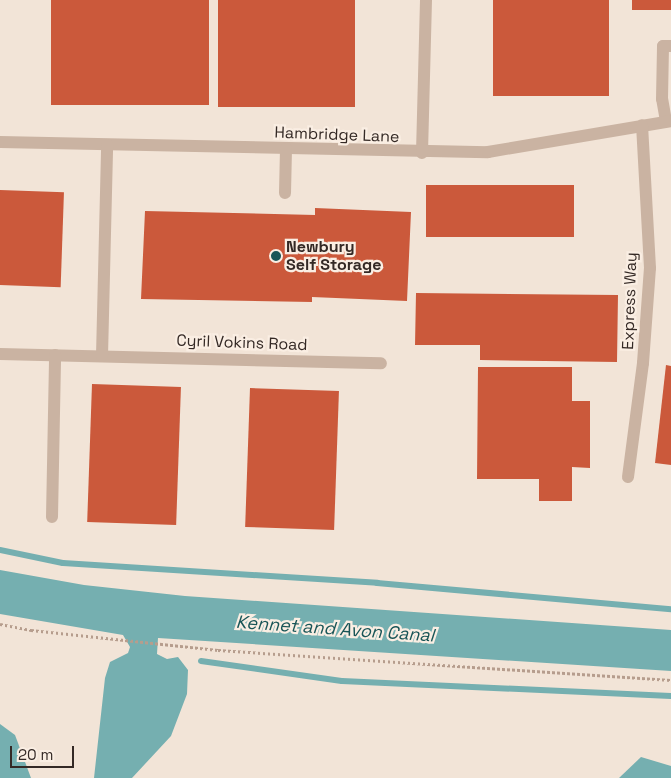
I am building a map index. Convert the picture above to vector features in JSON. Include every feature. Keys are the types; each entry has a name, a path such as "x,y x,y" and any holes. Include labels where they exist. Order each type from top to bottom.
{"street":[{"path":"422,153 426,0"},
{"path":"668,121 662,99 664,46 671,46"},
{"name":"Hambridge Lane","path":"0,142 422,153 488,152 668,121"},
{"name":"Express Way","path":"628,477 644,363 650,268 642,126"},
{"path":"102,356 107,145"},
{"path":"285,193 286,149"},
{"name":"Cyril Vokins Road","path":"0,354 381,364"},
{"path":"52,517 55,355"}],"path":[{"path":"0,624 31,630 194,646 671,680"}],"water":[{"name":"Kennet and Avon Canal","path":"0,570 84,585 185,596 671,630 671,671 158,638 157,654 167,659 178,657 188,670 187,694 171,736 132,778 94,778 105,678 110,662 128,653 130,647 123,635 0,614"},
{"path":"0,724 15,735 31,778 0,778"},
{"path":"641,757 671,766 671,778 619,778"}],"building":[{"path":"51,0 209,0 209,105 51,105"},
{"path":"218,0 355,0 355,107 218,107"},
{"path":"493,0 609,0 609,96 493,96"},
{"path":"632,0 671,0 671,10 632,10"},
{"path":"426,185 574,185 574,237 426,237"},
{"path":"0,190 64,192 61,287 0,285"},
{"name":"Newbury Self Storage","path":"315,208 411,212 407,301 312,297 312,302 141,299 145,211 315,215"},
{"path":"416,293 618,295 617,362 480,360 480,345 415,345"},
{"path":"666,365 671,366 671,465 655,463"},
{"path":"478,367 572,367 572,401 590,401 590,468 572,467 572,501 539,501 539,479 477,479"},
{"path":"92,384 181,387 176,525 87,522"},
{"path":"250,388 339,391 334,530 245,527"}],"waterway":[{"path":"0,550 63,563 377,583 671,609"},
{"path":"201,661 342,681 671,696"}],"place":[{"name":"Newbury Self Storage","path":"276,256"}]}
